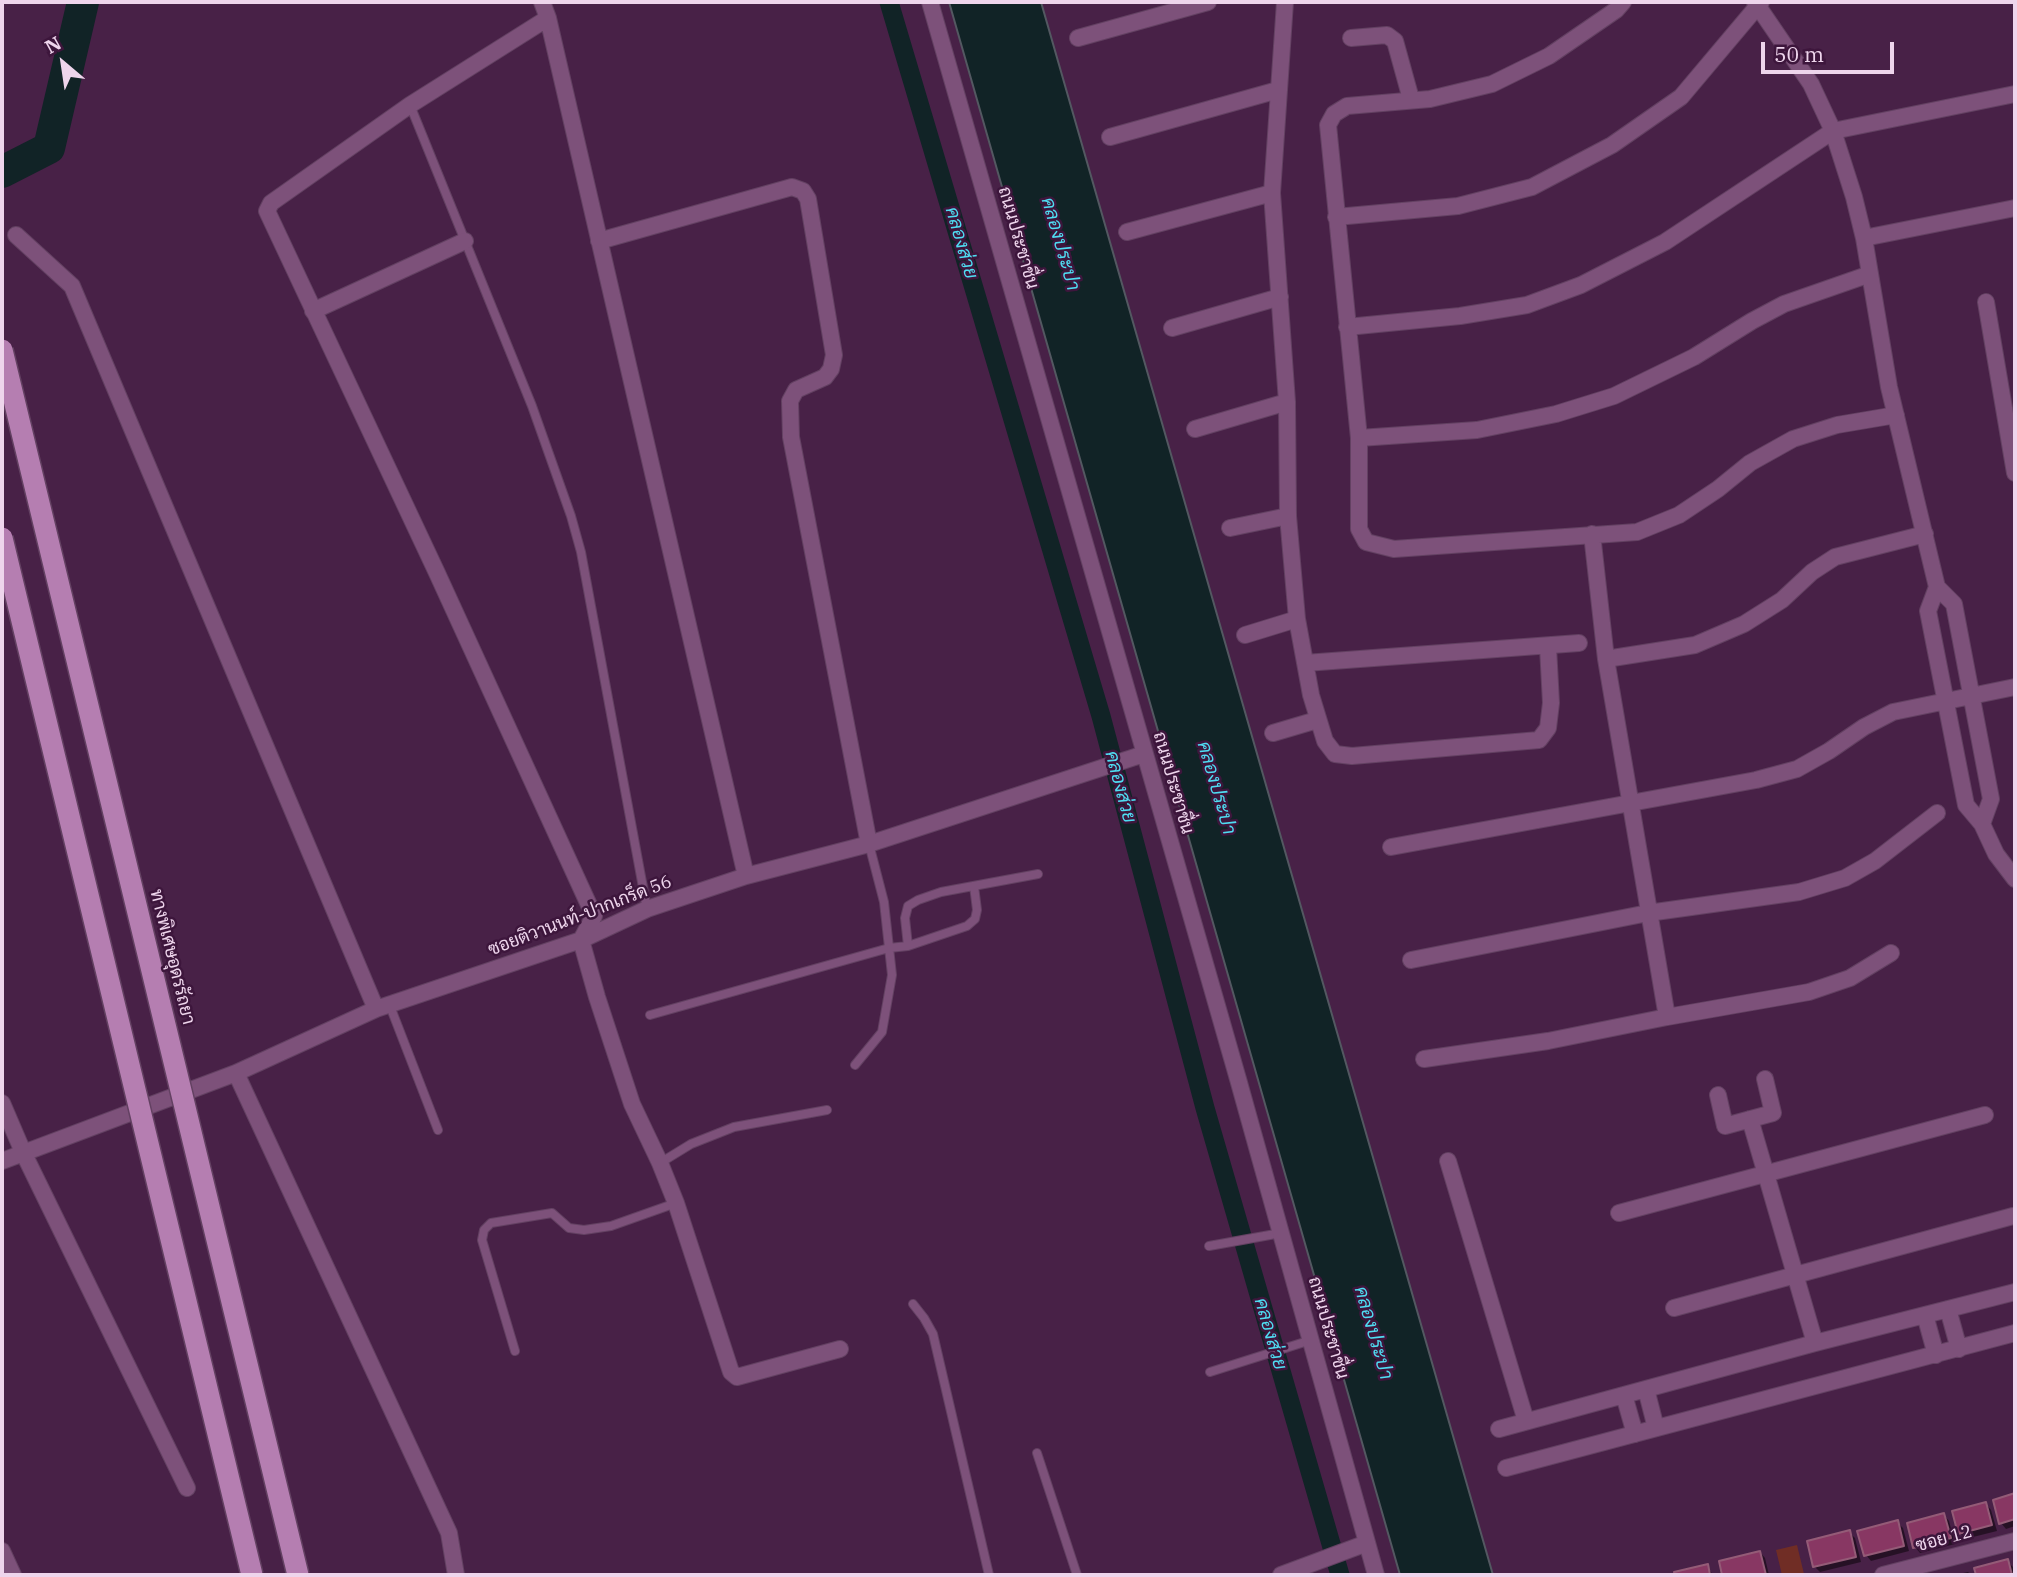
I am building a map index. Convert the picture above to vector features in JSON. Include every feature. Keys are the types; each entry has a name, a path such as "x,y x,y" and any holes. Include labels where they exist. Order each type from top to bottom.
{"highway":[{"name":"ทางพิเศษอุดรรัถยา","path":"2,350 298,1575"},
{"path":"2,538 252,1575"}],"street":[{"name":"ถนนประชาชื่น","path":"930,2 1376,1575"},
{"path":"1078,38 1208,2"},
{"path":"1285,2 1272,193 1287,402 1288,516 1297,619 1317,720 1325,741 1335,754 1352,756 1539,740 1548,728 1551,703 1548,647"},
{"path":"1623,2 1616,10 1549,56 1492,84 1430,99 1347,106 1334,114 1328,125 1359,438 1359,529 1366,542 1394,549 1637,532 1679,515 1718,489 1749,463 1793,439 1838,425 1896,415"},
{"path":"1336,217 1458,206 1532,187 1612,145 1681,97 1758,3 1811,84 1833,131 1864,238 1896,415 1937,587 1954,604 1991,799 1982,824"},
{"path":"746,876 545,10 271,203 267,211 594,916 581,940 597,997 632,1104 676,1203 731,1373 737,1377 840,1349"},
{"path":"1351,38 1387,35 1395,41 1411,99"},
{"path":"1110,137 1278,90"},
{"path":"1348,327 1460,316 1527,305 1581,285 1665,242 1833,131 2015,94"},
{"path":"599,241 792,187 803,191 808,199 834,355 831,369 825,377 796,390 790,401 791,436 869,844"},
{"path":"1128,232 1272,193"},
{"path":"1864,238 2015,208"},
{"path":"16,235 72,286 383,1008"},
{"path":"313,311 465,241"},
{"path":"1359,438 1477,430 1556,414 1614,396 1694,357 1784,304 1870,274"},
{"path":"1171,328 1280,297"},
{"path":"1986,302 2011,427 2015,473"},
{"path":"1195,429 1287,402"},
{"path":"1230,528 1288,516"},
{"path":"1592,534 1606,659 1667,1017"},
{"path":"1606,659 1695,645 1754,618 1782,600 1812,572 1835,556 1925,534"},
{"path":"1937,587 1928,611 1966,805 1982,824 1996,854 2015,879"},
{"path":"1245,635 1297,619"},
{"path":"1305,663 1579,643"},
{"path":"1391,847 1756,780 1797,769 1893,712 2015,687"},
{"path":"1273,733 1317,720"},
{"name":"ซอยติวานนท์-ปากเกร็ด 56","path":"2,1161 236,1073 383,1008 581,940 647,909 746,876 869,844 1144,754"},
{"path":"1411,960 1648,914 1799,892 1845,878 1875,861 1937,813"},
{"path":"1424,1059 1548,1041 1809,992 1850,978 1891,953"},
{"path":"236,1073 449,1533 456,1575"},
{"path":"1718,1095 1725,1126 1773,1113 1765,1079"},
{"path":"2,1103 23,1152 187,1488"},
{"path":"1619,1213 1985,1115"},
{"path":"1750,1119 1815,1343"},
{"path":"1448,1161 1527,1422"},
{"path":"1674,1308 2013,1216"},
{"path":"1499,1429 2015,1292"},
{"path":"1948,1309 1959,1349"},
{"path":"1925,1315 1936,1355"},
{"path":"1506,1468 2015,1333"},
{"path":"1646,1389 1656,1429"},
{"path":"1624,1395 1635,1434"},
{"name":"ซอย 12","path":"1883,1575 2015,1541"},
{"path":"1281,1575 1367,1543"},
{"path":"2,1551 13,1575"}],"lane":[{"path":"410,105 532,406 571,516 581,552 647,909"},
{"path":"855,1065 883,1032 892,975 884,902 869,844"},
{"path":"908,946 905,918 908,906 918,900 942,892 1038,873"},
{"path":"650,1015 889,948 908,946 967,926 975,919 977,910 974,886"},
{"path":"383,1008 438,1130"},
{"path":"660,1163 691,1144 734,1127 827,1110"},
{"path":"516,1352 482,1240 484,1230 491,1223 552,1213 569,1228 584,1230 611,1226 676,1203"},
{"path":"1209,1246 1281,1233"},
{"path":"913,1304 933,1334 989,1575"},
{"path":"1210,1372 1311,1340"},
{"path":"1037,1453 1077,1575"}],"shaded area":[{"path":"1797,1545 1804,1574 1782,1575 1776,1550"}],"water":[{"name":"คลองประปา","path":"949,2 1041,2 1493,1575 1400,1575"}],"building":[{"path":"2015,1493 2015,1519 1999,1524 1993,1500"},
{"path":"1986,1502 1992,1525 1958,1534 1952,1511"},
{"path":"1944,1513 1951,1538 1913,1548 1907,1523"},
{"path":"1898,1520 1904,1546 1864,1556 1857,1531"},
{"path":"1850,1530 1856,1557 1813,1567 1807,1541"},
{"path":"1760,1551 1766,1575 1722,1575 1719,1561"},
{"path":"2008,1559 2012,1575 1976,1575 1974,1568"},
{"path":"1708,1564 1710,1575 1675,1575 1674,1572"}],"waterway":[{"path":"2,172 49,148 83,2"},
{"name":"คลองส่วย","path":"889,2 1101,716 1205,1108 1340,1575"}]}
